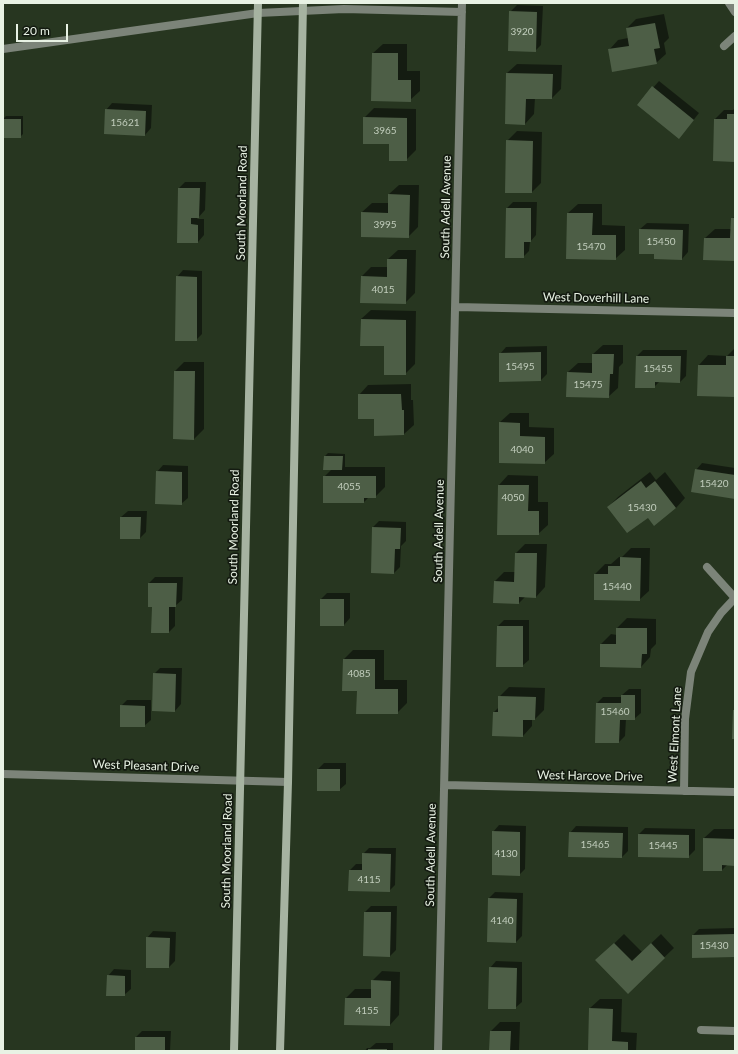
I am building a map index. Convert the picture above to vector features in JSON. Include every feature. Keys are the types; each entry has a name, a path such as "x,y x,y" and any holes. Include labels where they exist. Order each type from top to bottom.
{"main road":[{"name":"South Moorland Road","path":"234,1051 258,3"},
{"path":"280,1051 288,782 303,6"}],"street":[{"name":"South Adell Avenue","path":"438,1051 462,3"},
{"path":"729,3 735,12"},
{"path":"3,49 303,6 344,9 462,12"},
{"path":"724,46 735,36"},
{"name":"West Doverhill Lane","path":"456,307 735,313"},
{"path":"707,567 735,598"},
{"name":"West Elmont Lane","path":"684,791 685,718 691,672 708,632 721,613 735,598"},
{"name":"West Pleasant Drive","path":"3,774 288,782"},
{"name":"West Harcove Drive","path":"445,785 735,792"},
{"path":"701,1030 735,1031"}],"building":[{"path":"509,11 537,12 536,52 508,51"},
{"path":"655,23 660,48 654,49 657,64 612,72 608,49 629,46 626,28"},
{"path":"372,53 398,53 398,80 411,80 411,102 371,101"},
{"path":"506,73 553,74 552,99 526,99 525,125 505,124"},
{"path":"652,86 694,120 679,139 637,105"},
{"path":"105,109 146,111 145,136 104,134"},
{"path":"727,114 735,114 735,162 713,161 714,119 727,119"},
{"path":"363,117 407,118 407,161 389,161 389,144 363,144"},
{"path":"3,119 21,119 21,138 3,138"},
{"path":"506,140 533,141 532,193 505,193"},
{"path":"178,188 200,188 199,218 191,218 191,224 198,225 198,243 177,243"},
{"path":"388,194 410,195 409,238 361,237 361,212 388,213"},
{"path":"506,208 531,208 531,242 524,242 524,258 505,258"},
{"path":"567,213 593,213 592,235 616,235 616,260 566,259"},
{"path":"731,218 735,218 735,261 703,260 704,238 730,238"},
{"path":"639,229 683,230 682,260 654,259 654,254 639,254"},
{"path":"387,259 407,259 406,304 360,303 361,276 387,277"},
{"path":"176,276 197,277 197,341 175,341"},
{"path":"361,319 406,320 406,375 384,375 384,346 360,346"},
{"path":"541,352 541,381 499,382 499,353"},
{"path":"592,354 614,354 613,374 610,374 609,398 566,397 567,372 592,373"},
{"path":"636,356 681,356 680,383 655,382 655,388 635,388"},
{"path":"726,356 735,356 735,397 697,396 698,365 726,365"},
{"path":"174,371 195,371 194,440 173,439"},
{"path":"358,394 401,394 402,410 404,410 404,435 374,436 374,419 358,419"},
{"path":"499,422 520,423 520,436 545,437 545,464 499,463"},
{"path":"324,456 343,456 342,470 323,470"},
{"path":"695,469 735,475 735,499 691,492"},
{"path":"156,471 182,472 182,505 155,504"},
{"path":"323,476 376,476 376,498 364,498 364,503 323,503"},
{"path":"641,481 646,488 655,481 676,508 654,526 648,518 627,533 607,507"},
{"path":"498,485 529,485 528,511 539,511 539,535 497,535"},
{"path":"120,517 141,517 140,539 120,539"},
{"path":"372,527 401,528 400,549 395,549 394,574 371,573"},
{"path":"515,553 537,553 536,598 519,597 519,604 493,603 494,581 514,582"},
{"path":"620,557 641,558 640,601 594,600 594,574 608,574 608,566 620,566"},
{"path":"148,583 177,583 176,607 169,607 169,633 151,633 152,607 148,607"},
{"path":"320,599 344,599 344,626 320,626"},
{"path":"497,626 523,626 523,667 496,667"},
{"path":"616,628 647,628 647,654 642,654 641,668 600,667 600,644 616,644"},
{"path":"343,659 375,659 375,689 398,689 398,714 356,714 357,691 342,691"},
{"path":"153,673 176,674 175,712 152,711"},
{"path":"621,695 635,695 635,720 620,720 619,743 595,743 596,703 621,703"},
{"path":"498,696 536,697 535,720 523,720 523,737 492,736 493,712 498,712"},
{"path":"120,705 145,706 145,727 120,727"},
{"path":"733,710 735,710 735,739 732,739"},
{"path":"317,769 340,769 340,791 317,791"},
{"path":"492,831 520,832 520,876 492,875"},
{"path":"569,832 623,833 622,858 568,857"},
{"path":"638,834 689,835 689,858 638,857"},
{"path":"703,838 735,839 735,866 722,865 722,871 703,871"},
{"path":"362,853 391,854 390,892 348,891 349,870 362,870"},
{"path":"488,898 517,899 516,943 487,942"},
{"path":"364,912 391,912 390,957 363,956"},
{"path":"735,934 735,957 692,958 692,935"},
{"path":"146,937 170,938 169,968 146,968"},
{"path":"614,943 632,961 651,943 665,958 628,994 595,960"},
{"path":"489,967 517,968 516,1009 488,1009"},
{"path":"107,975 125,976 125,996 106,996"},
{"path":"371,980 391,981 390,1026 344,1025 345,998 371,998"},
{"path":"589,1008 613,1009 612,1041 628,1042 628,1051 588,1051"},
{"path":"490,1031 511,1031 510,1051 489,1051"},
{"path":"135,1037 165,1037 165,1051 135,1051"},
{"path":"368,1049 387,1049 387,1051 368,1051"}]}
